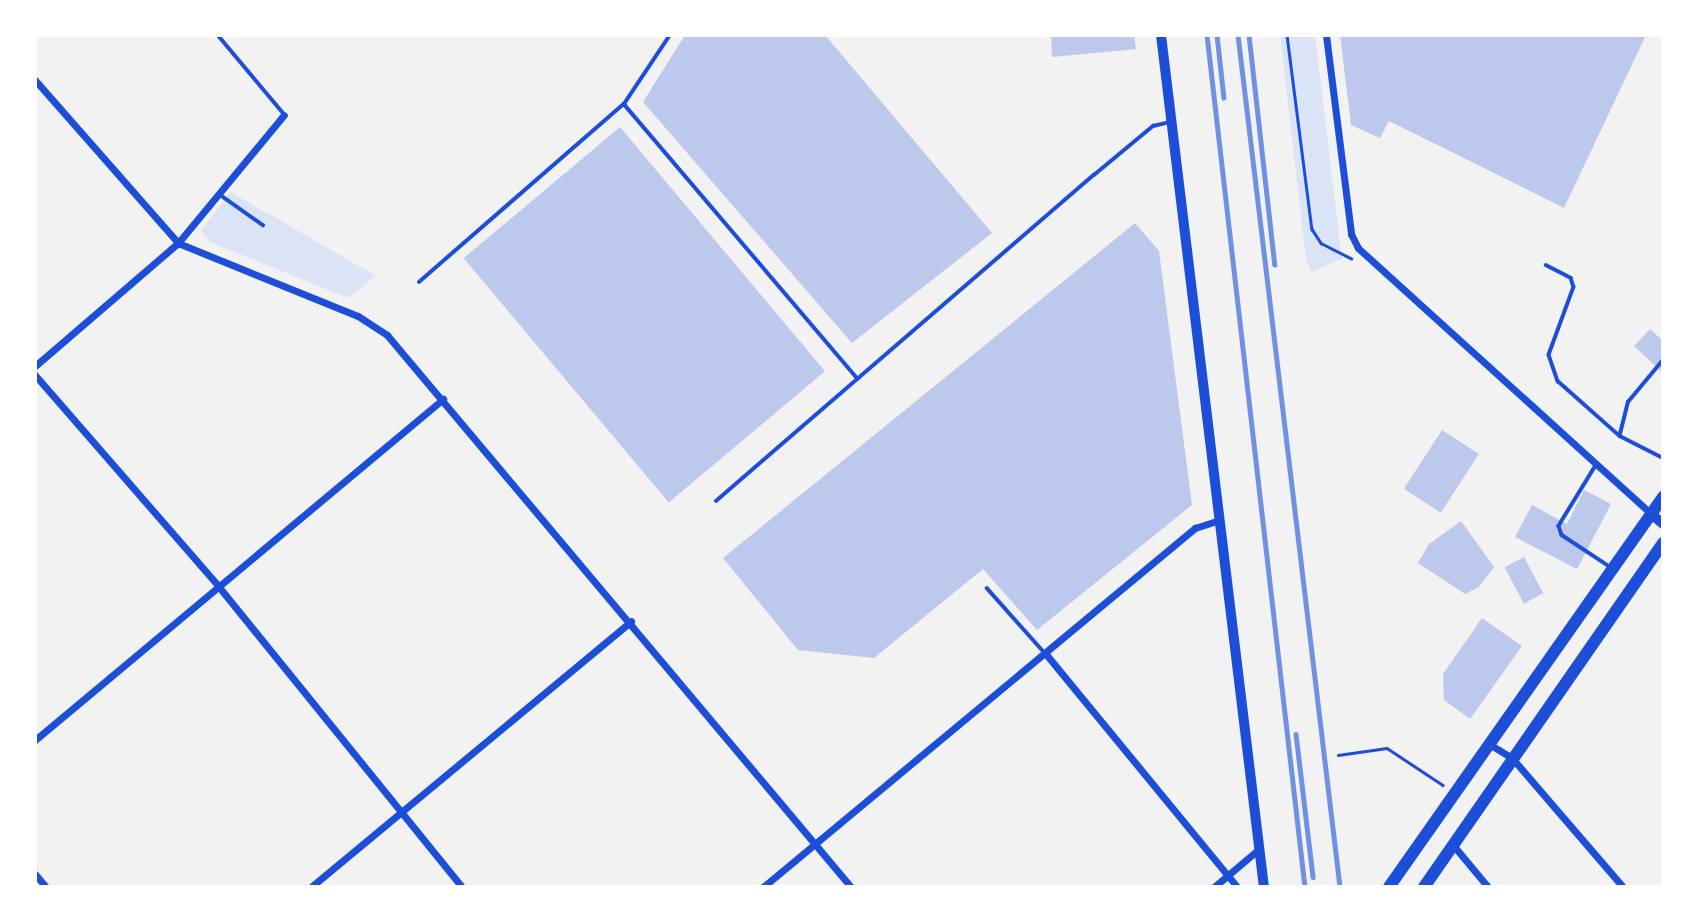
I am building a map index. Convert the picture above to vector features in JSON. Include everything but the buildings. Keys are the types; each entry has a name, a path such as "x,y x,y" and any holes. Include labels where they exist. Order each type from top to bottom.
{"main road":[{"path":"1389,887 1611,567 1663,497"},
{"path":"1424,887 1663,542"}],"street":[{"path":"1161,35 1264,887"},
{"path":"1326,35 1351,234 1358,248 1663,524"},
{"path":"35,79 178,243 374,325 443,398 851,887"},
{"path":"35,366 178,243 284,115"},
{"path":"35,375 219,587 462,887"},
{"path":"35,740 443,398"},
{"path":"763,887 1195,528 1220,520"},
{"path":"311,887 631,621"},
{"path":"1045,653 1237,887"},
{"path":"1489,744 1512,758 1623,887"},
{"path":"1453,845 1488,887"},
{"path":"1214,887 1259,849"},
{"path":"35,874 46,887"}],"lane":[{"path":"218,35 284,115"},
{"path":"419,282 624,104 670,35"},
{"path":"624,104 857,378"},
{"path":"716,501 1153,126 1173,121"},
{"path":"217,193 263,225"},
{"path":"1546,265 1571,278 1574,287 1549,355 1550,369 1558,381 1620,436 1663,458"},
{"path":"1620,436 1628,402 1663,360"},
{"path":"1597,464 1559,526 1562,535 1611,567"},
{"path":"987,588 1045,653"}],"path":[{"path":"1338,755 1387,748 1455,793"}],"shaded area":[{"path":"1280,35 1315,35 1342,259 1311,272 1306,260"},
{"path":"231,192 376,276 348,298 210,242 201,230"}],"railway":[{"path":"1207,35 1305,887"},
{"path":"1217,35 1224,98"},
{"path":"1238,35 1340,887"},
{"path":"1249,35 1275,265"},
{"path":"1296,734 1313,877"}]}
